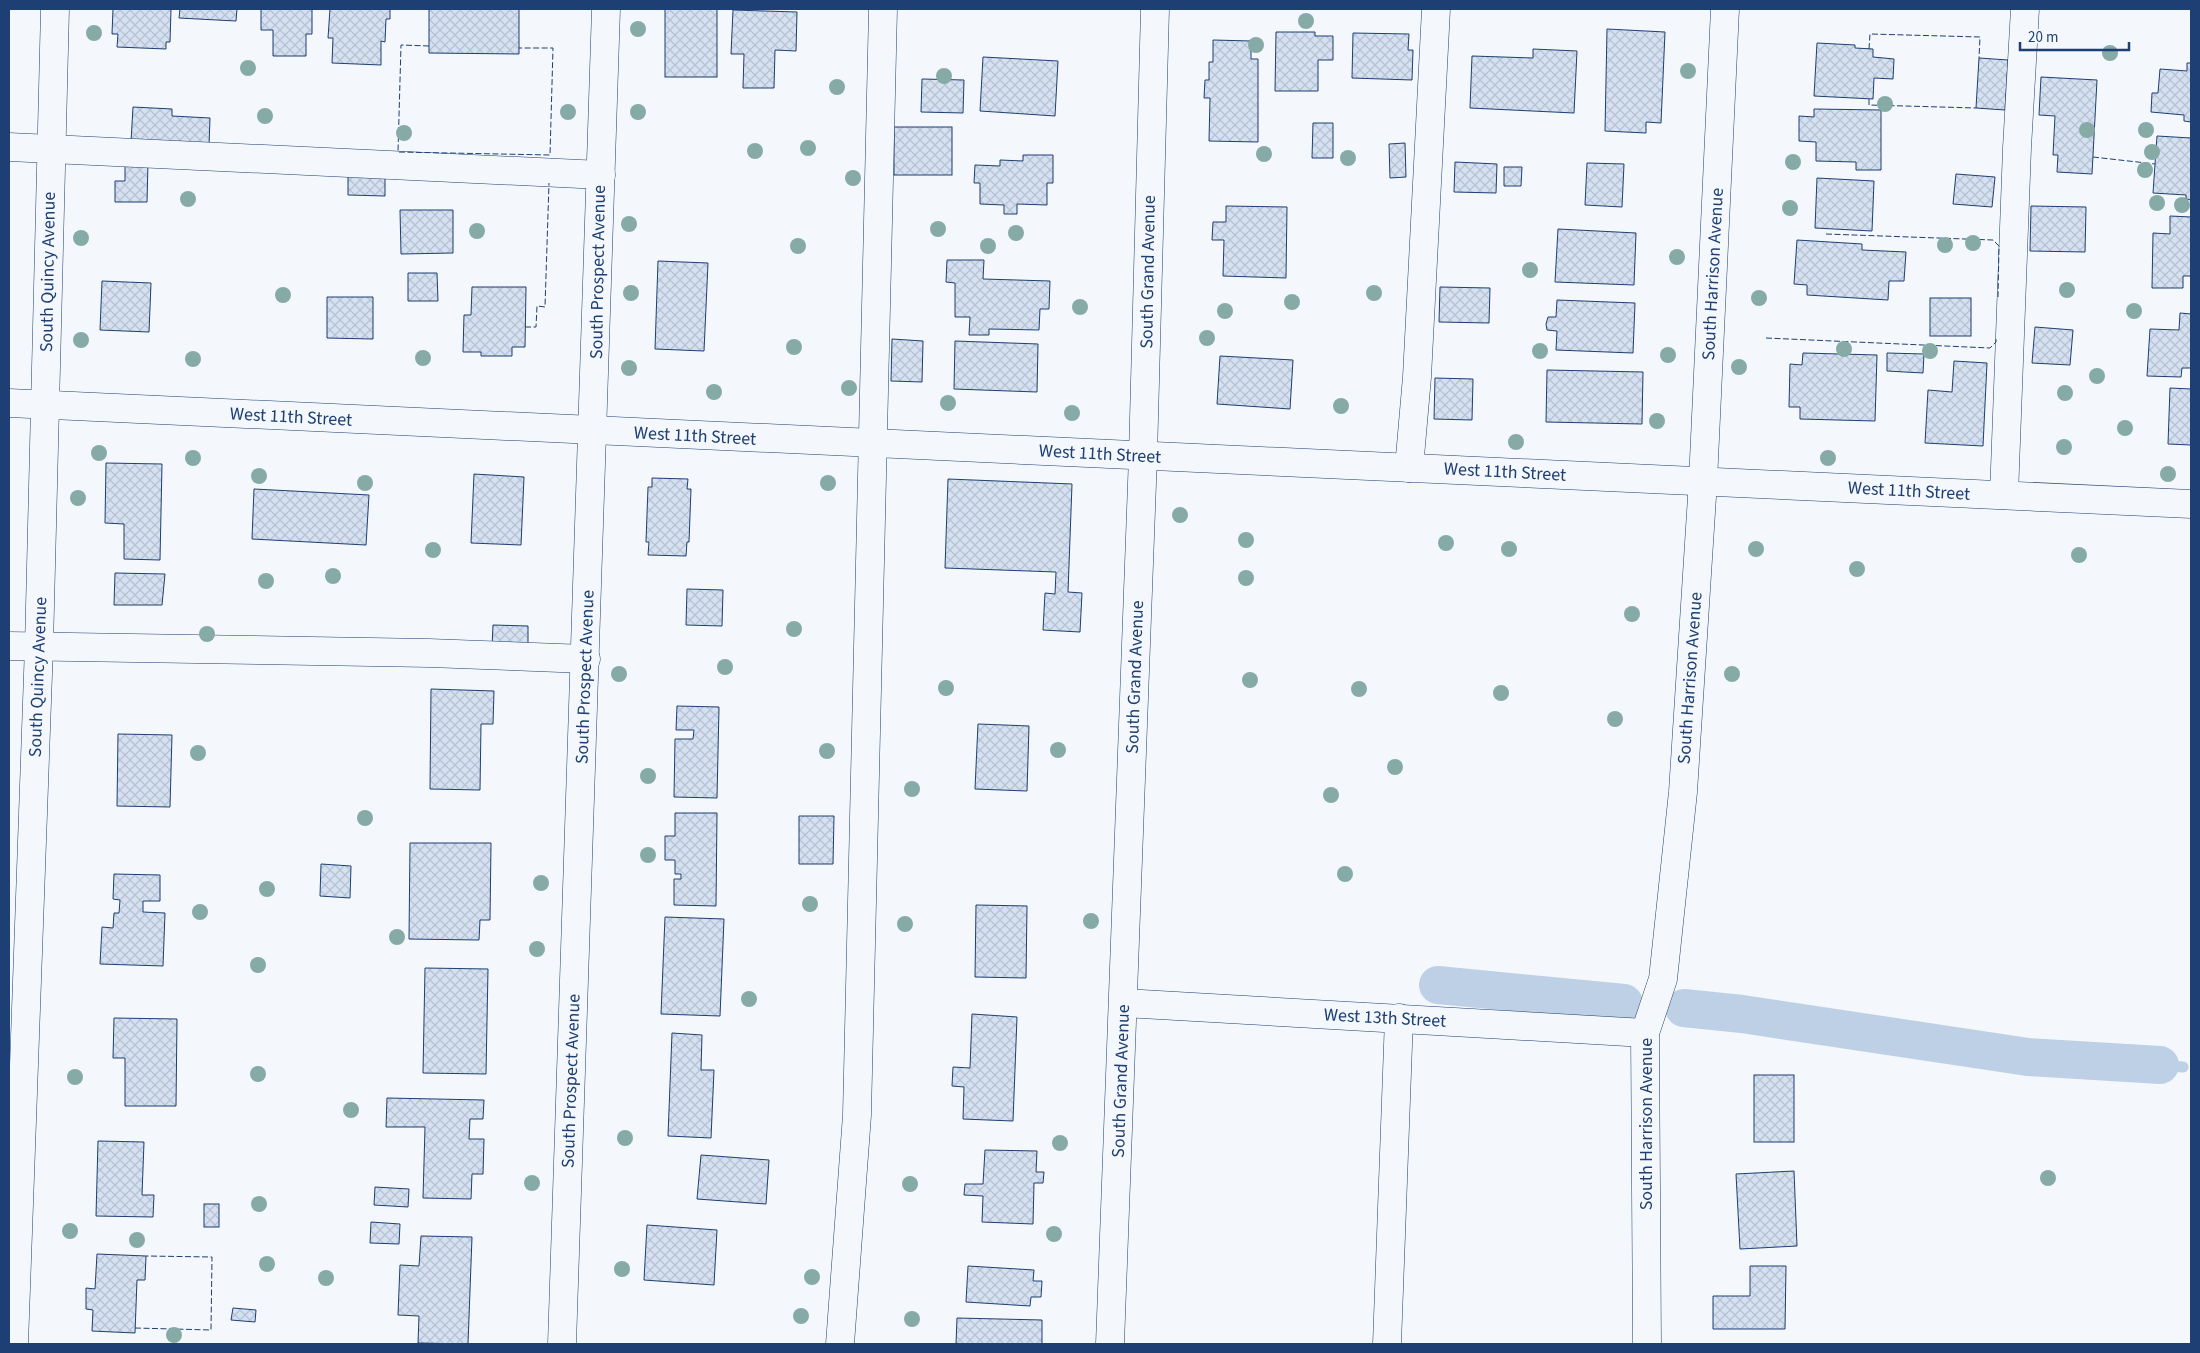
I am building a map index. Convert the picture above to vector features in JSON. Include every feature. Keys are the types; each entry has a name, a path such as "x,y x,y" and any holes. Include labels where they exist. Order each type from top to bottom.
{"street":[{"name":"South Quincy Avenue","path":"14,1344 39,646 55,9"},
{"name":"South Prospect Avenue","path":"562,1344 594,431 606,9"},
{"path":"840,1344 857,1115 883,9"},
{"name":"South Grand Avenue","path":"1110,1344 1143,456 1155,9"},
{"path":"1409,468 1417,377 1436,9"},
{"name":"South Harrison Avenue","path":"1647,1344 1645,1034 1663,979 1683,792 1703,481 1725,9"},
{"path":"2004,495 2017,148 2025,9"},
{"path":"9,147 601,175"},
{"name":"West 11th Street","path":"9,403 2191,504"},
{"path":"9,646 429,653 586,659"},
{"name":"West 13th Street","path":"1124,1003 1645,1034"},
{"path":"1387,1344 1399,1018"}],"building":[{"path":"113,9 171,9 170,42 166,42 166,49 117,47 118,34 112,34"},
{"path":"180,9 237,9 236,21 179,18"},
{"path":"261,9 312,9 312,34 306,34 306,56 273,56 273,30 261,30"},
{"path":"330,9 390,9 390,19 386,19 385,42 381,41 381,65 332,63 333,38 328,38"},
{"path":"429,9 519,9 519,54 429,53"},
{"path":"665,9 717,9 717,77 665,77"},
{"path":"733,10 797,12 796,51 775,50 774,88 743,88 744,54 731,54"},
{"path":"1607,29 1665,32 1661,123 1646,122 1646,133 1605,131"},
{"path":"1276,32 1315,32 1315,36 1333,36 1333,60 1318,60 1318,91 1275,91"},
{"path":"1353,33 1409,34 1408,50 1413,50 1412,80 1352,78"},
{"path":"1213,40 1251,41 1251,59 1258,59 1258,142 1209,141 1210,98 1204,98 1205,80 1209,80 1209,62 1213,62"},
{"path":"1817,43 1855,45 1855,48 1873,49 1873,57 1894,59 1893,79 1874,78 1873,99 1814,96"},
{"path":"1533,49 1577,51 1574,113 1470,108 1472,56 1533,58"},
{"path":"983,57 1058,61 1055,116 980,111"},
{"path":"1979,58 2008,60 2005,110 1976,108"},
{"path":"2187,63 2191,63 2191,122 2184,121 2184,115 2151,112 2152,93 2158,93 2160,69 2187,71"},
{"path":"2041,77 2097,80 2092,174 2057,172 2058,155 2053,155 2055,116 2039,115"},
{"path":"922,79 964,80 963,113 921,112"},
{"path":"133,107 172,109 172,116 210,118 209,146 131,142"},
{"path":"1814,109 1881,110 1881,170 1856,170 1856,162 1816,161 1816,142 1799,141 1799,116 1814,117"},
{"path":"1313,123 1333,123 1333,158 1312,158"},
{"path":"894,127 952,127 952,175 894,175"},
{"path":"2157,136 2191,138 2191,200 2186,199 2186,195 2153,193"},
{"path":"1405,143 1406,177 1390,178 1389,144"},
{"path":"1023,155 1053,155 1053,183 1047,183 1047,205 1017,204 1017,214 1004,214 1004,205 980,204 980,183 974,183 975,165 1000,166 1000,160 1023,161"},
{"path":"1455,162 1497,164 1496,193 1454,192"},
{"path":"125,163 148,163 147,202 115,202 115,181 125,181"},
{"path":"1587,163 1624,164 1622,207 1585,205"},
{"path":"1504,167 1522,167 1521,186 1504,186"},
{"path":"348,173 385,174 385,196 348,195"},
{"path":"1956,174 1995,177 1992,207 1953,204"},
{"path":"1817,178 1874,181 1872,231 1815,228"},
{"path":"1226,206 1287,207 1286,278 1223,276 1224,240 1212,240 1213,222 1226,222"},
{"path":"2031,206 2086,207 2085,252 2030,251"},
{"path":"400,210 453,210 453,253 401,254"},
{"path":"2170,216 2191,217 2191,276 2183,276 2183,288 2152,288 2153,233 2170,234"},
{"path":"1558,229 1636,233 1634,285 1555,282"},
{"path":"1797,240 1862,244 1862,250 1906,252 1904,281 1889,281 1888,300 1807,295 1807,285 1794,284"},
{"path":"947,260 984,260 983,279 1050,281 1049,309 1040,309 1039,330 989,329 989,335 969,335 970,317 955,317 955,283 946,282"},
{"path":"658,261 708,263 704,351 655,349"},
{"path":"408,273 437,273 438,301 408,301"},
{"path":"102,281 151,283 149,332 100,330"},
{"path":"472,287 526,287 525,347 512,347 512,356 481,356 481,352 463,352 464,315 471,315"},
{"path":"1440,287 1490,288 1489,323 1439,322"},
{"path":"327,297 373,297 373,339 327,338"},
{"path":"1930,298 1971,298 1971,336 1930,336"},
{"path":"1557,300 1635,303 1633,353 1556,350 1557,331 1547,330 1546,324 1548,317 1556,317"},
{"path":"2180,313 2191,314 2191,368 2182,368 2181,377 2147,376 2150,329 2179,330"},
{"path":"2035,327 2073,330 2070,365 2032,363"},
{"path":"892,339 923,341 922,382 891,381"},
{"path":"955,341 1038,344 1037,392 954,389"},
{"path":"1803,353 1877,355 1875,421 1800,419 1800,407 1789,407 1790,364 1802,365"},
{"path":"1887,353 1924,354 1923,373 1887,371"},
{"path":"1220,356 1293,360 1290,409 1217,404"},
{"path":"1954,361 1987,363 1983,446 1925,443 1928,390 1952,392"},
{"path":"1547,370 1643,372 1642,424 1546,422"},
{"path":"1435,378 1473,379 1472,420 1434,419"},
{"path":"2170,388 2191,389 2191,445 2168,444"},
{"path":"106,463 162,464 160,560 124,559 124,524 105,523"},
{"path":"474,474 524,477 521,545 471,543"},
{"path":"652,478 688,479 687,489 691,489 689,542 687,542 686,556 648,555 649,542 646,542 648,487 652,487"},
{"path":"948,479 1072,484 1068,592 1082,593 1080,632 1043,630 1045,593 1055,594 1056,572 945,568"},
{"path":"254,489 369,495 366,545 252,539"},
{"path":"115,573 165,574 162,605 114,605"},
{"path":"687,589 723,590 722,626 686,625"},
{"path":"493,625 528,626 528,649 492,647"},
{"path":"431,689 494,691 493,724 481,724 480,790 430,789"},
{"path":"677,706 719,707 717,798 674,797 675,739 693,739 694,730 676,730"},
{"path":"978,724 1029,726 1027,791 975,789"},
{"path":"118,734 172,735 170,807 117,806"},
{"path":"675,813 717,813 716,906 674,905 674,879 681,879 681,874 675,874 675,860 665,860 665,836 675,836"},
{"path":"799,816 834,816 833,864 799,864"},
{"path":"410,843 491,843 490,920 480,920 479,940 409,939"},
{"path":"321,864 351,866 350,898 320,896"},
{"path":"114,874 160,875 160,901 143,901 143,912 165,913 163,966 100,964 102,927 113,928 114,913 119,913 120,900 113,899"},
{"path":"976,905 1027,906 1026,978 975,977"},
{"path":"665,917 724,919 720,1016 661,1014"},
{"path":"425,968 488,969 486,1074 423,1073"},
{"path":"972,1014 1017,1017 1013,1121 963,1119 964,1087 952,1086 953,1067 970,1068"},
{"path":"114,1018 177,1019 176,1106 125,1106 125,1058 113,1058"},
{"path":"672,1033 702,1035 701,1070 714,1070 711,1138 668,1136"},
{"path":"1754,1075 1794,1075 1794,1142 1754,1142"},
{"path":"387,1098 484,1100 483,1119 470,1119 469,1139 484,1139 483,1174 472,1174 471,1199 423,1198 425,1127 386,1127"},
{"path":"98,1141 144,1142 142,1195 154,1195 153,1217 96,1216"},
{"path":"985,1150 1037,1151 1036,1172 1044,1172 1043,1183 1034,1183 1033,1224 982,1222 983,1196 964,1195 965,1184 983,1184"},
{"path":"701,1155 769,1160 766,1204 697,1199"},
{"path":"1794,1171 1797,1246 1740,1249 1736,1174"},
{"path":"375,1187 409,1189 408,1207 374,1205"},
{"path":"204,1204 219,1204 219,1227 204,1227"},
{"path":"371,1222 400,1224 399,1244 370,1243"},
{"path":"647,1225 717,1230 714,1285 644,1280"},
{"path":"421,1236 472,1237 468,1344 418,1343 419,1316 398,1315 400,1265 419,1266"},
{"path":"97,1254 146,1256 145,1280 137,1280 135,1333 92,1331 93,1310 86,1309 86,1288 95,1289"},
{"path":"968,1266 1034,1270 1033,1281 1042,1281 1041,1297 1031,1297 1030,1306 966,1302"},
{"path":"1750,1266 1786,1266 1785,1329 1713,1329 1713,1296 1750,1296"},
{"path":"233,1308 256,1310 255,1322 231,1320"},
{"path":"957,1318 1042,1320 1042,1344 956,1344"}],"waterway":[{"path":"1438,985 1624,1003"},
{"path":"1684,1008 1742,1014 2028,1057 2160,1065"},
{"path":"2160,1065 2183,1067"}],"fence":[{"path":"1869,49 1870,34 1980,37 1979,58"},
{"path":"429,46 401,45 398,152 550,155 553,48 519,48"},
{"path":"1869,99 1869,105 1976,108"},
{"path":"2093,157 2155,164"},
{"path":"525,327 536,327 537,306 545,307 549,183"},
{"path":"1826,234 1993,240 1999,246 1998,297"},
{"path":"1766,338 1990,348 1996,342 1996,337"},
{"path":"135,1328 211,1330 212,1257 146,1256"}]}
